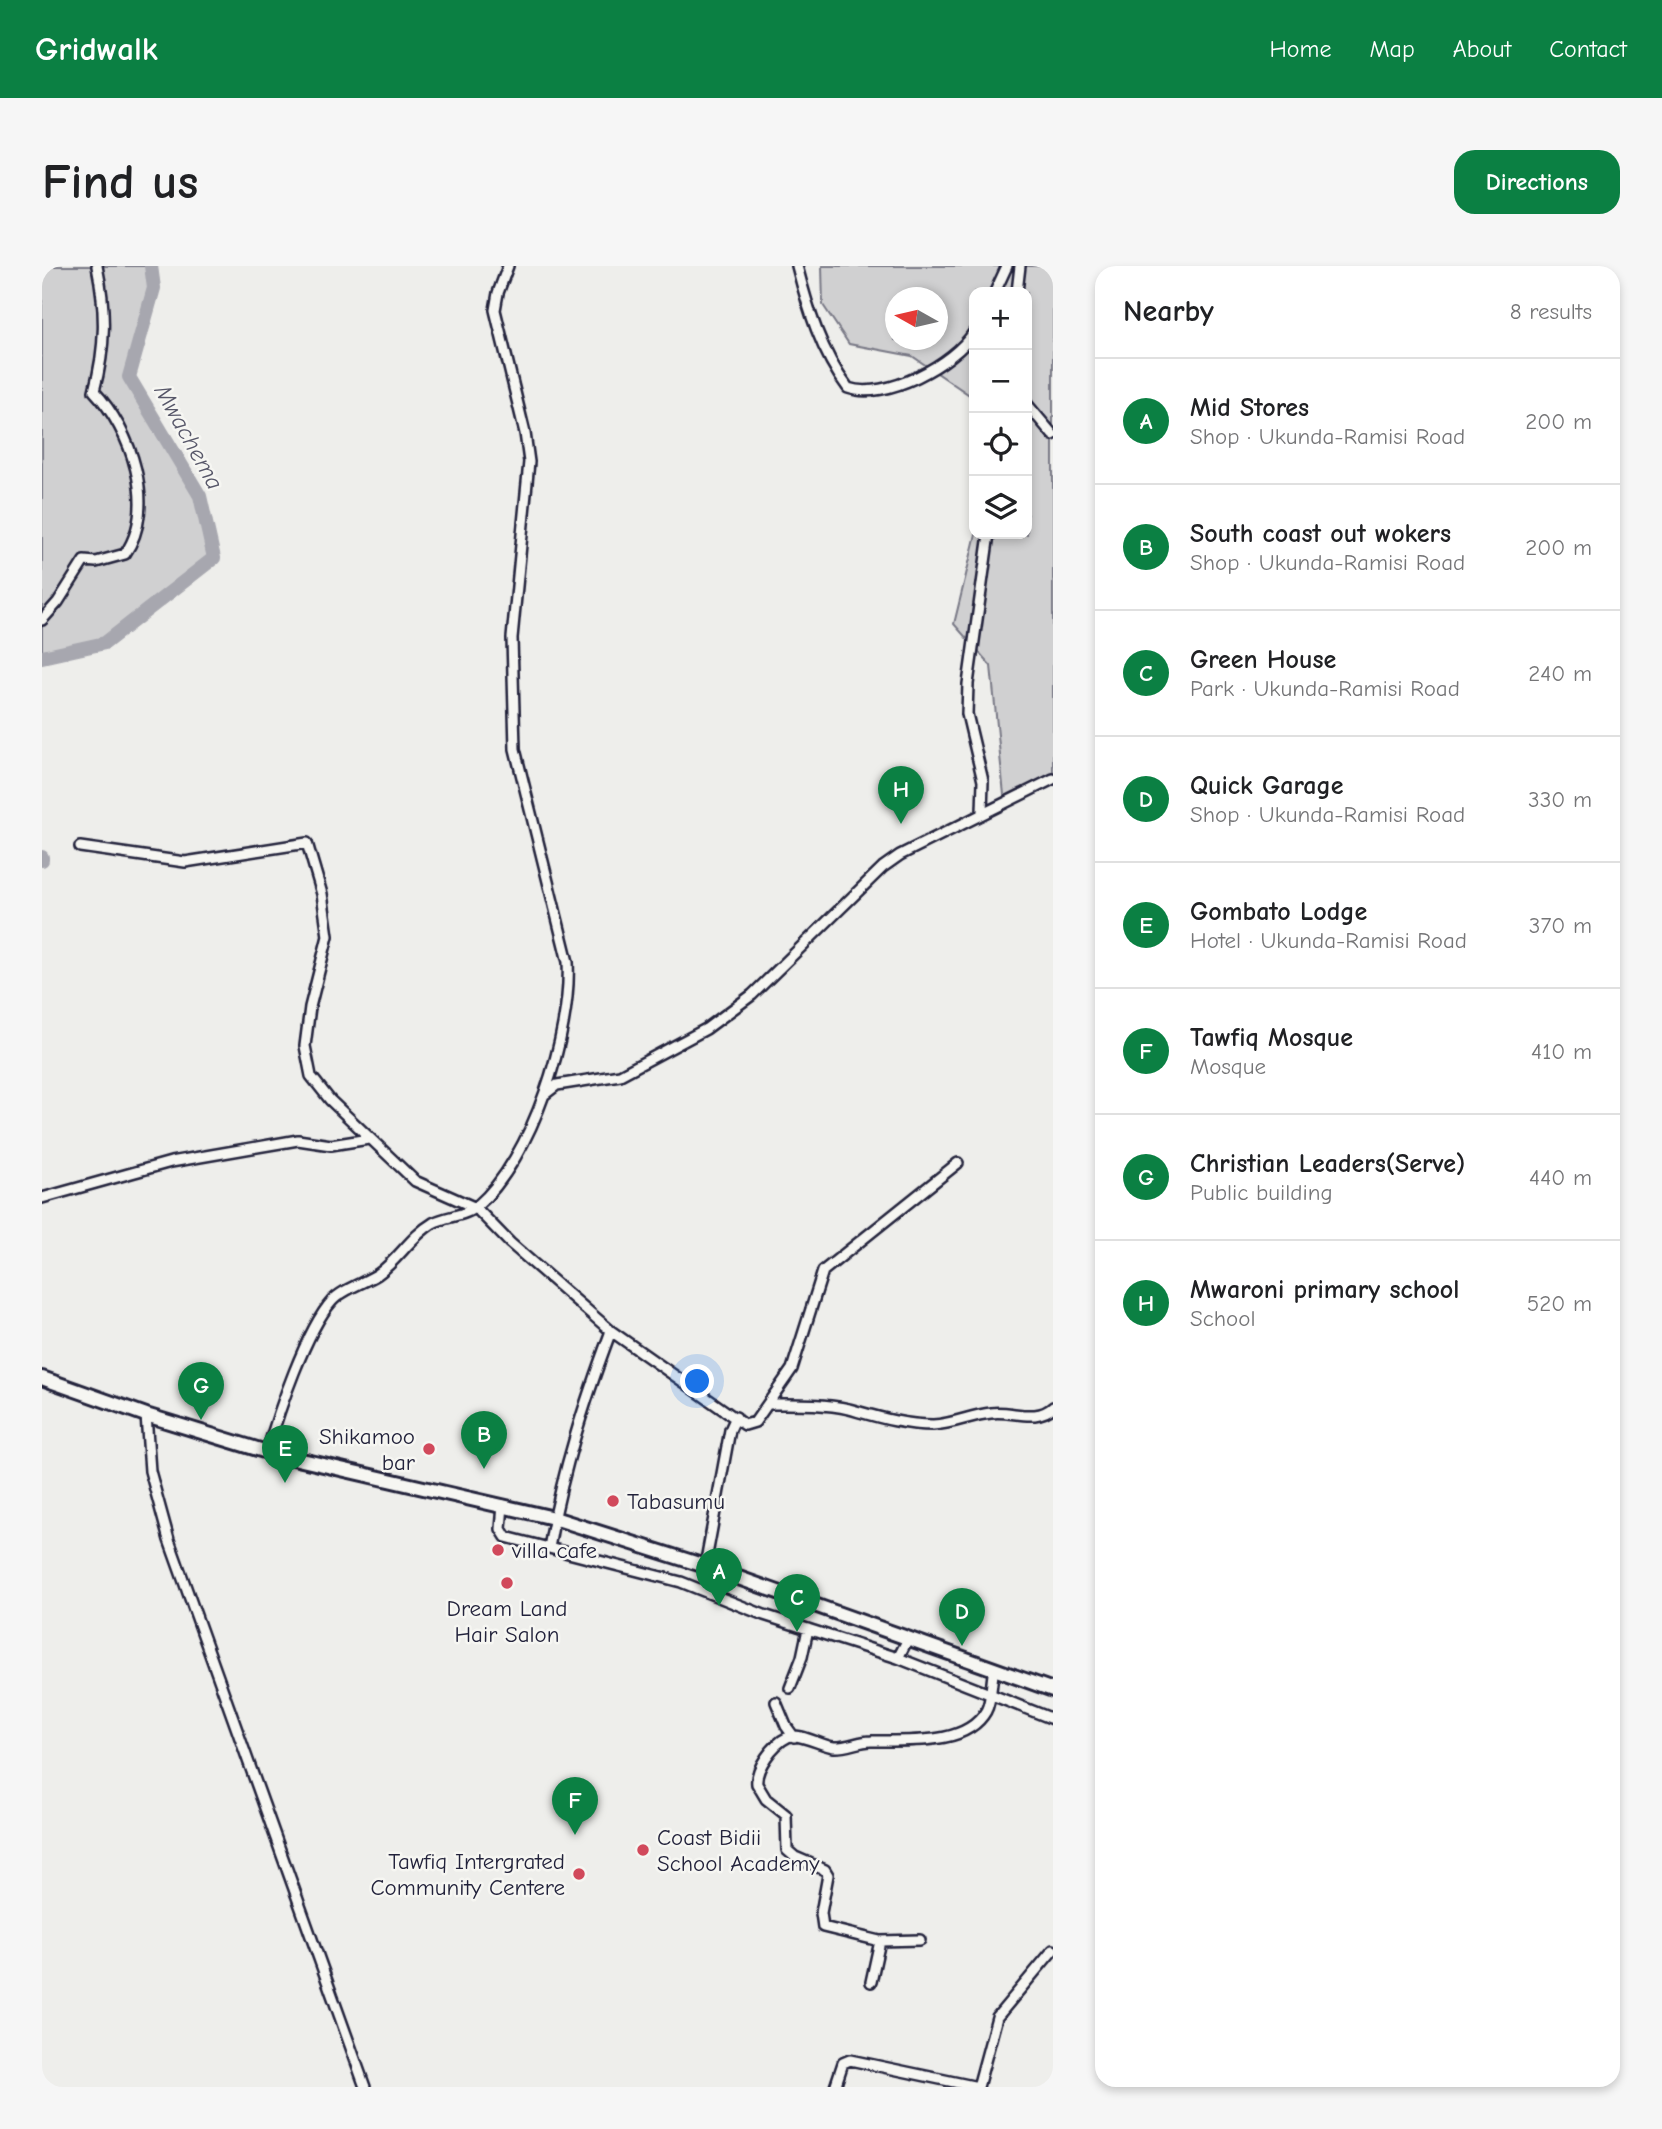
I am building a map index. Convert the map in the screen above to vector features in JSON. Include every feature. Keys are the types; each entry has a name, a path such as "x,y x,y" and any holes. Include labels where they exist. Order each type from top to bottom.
{"highway":[{"path":"42,1378 146,1415 267,1452 554,1518 705,1566 1053,1690"}],"street":[{"path":"42,620 58,602 85,561 96,562 125,554 134,541 139,494 134,458 94,391 102,360 105,314 97,266"},
{"path":"267,1452 281,1402 330,1303 380,1272 426,1227 476,1208 520,1150 542,1096 566,1019 570,988 568,962 515,749 513,726 512,638 529,463 525,433 495,310 508,266"},
{"path":"797,266 809,313 836,372 848,388 866,392 921,376 954,356 969,338"},
{"path":"997,287 1007,266"},
{"path":"1018,287 1020,266"},
{"path":"1032,410 1053,435"},
{"path":"982,812 983,781 967,714 968,684 988,539"},
{"path":"542,1096 557,1085 620,1075 706,1029 752,995 883,867 900,855 982,812 1053,779"},
{"path":"80,847 185,862 307,844 322,894 328,936 310,1007 305,1046 311,1076 369,1139 415,1181 476,1208 510,1244 611,1331 745,1424 750,1425 769,1404 792,1369 823,1271 958,1163"},
{"path":"42,1198 171,1162 298,1140 331,1145 369,1139"},
{"path":"549,1548 554,1518 583,1407 611,1331"},
{"path":"769,1404 809,1404 848,1409 889,1422 933,1425 956,1423 993,1412 1038,1415 1053,1407"},
{"path":"146,1415 154,1493 169,1540 365,2087"},
{"path":"705,1566 722,1468 736,1417"},
{"path":"503,1506 501,1529 506,1537 681,1582 808,1629 898,1658 1053,1719"},
{"path":"790,1688 802,1657 808,1629"},
{"path":"898,1658 908,1639"},
{"path":"920,1940 880,1941 823,1927 821,1913 828,1875 825,1870 795,1857 787,1850 786,1815 766,1799 757,1784 761,1765 787,1737 837,1747 854,1742 915,1742 948,1736 976,1723 987,1710 994,1669"},
{"path":"776,1702 794,1737"},
{"path":"871,1982 880,1941"},
{"path":"835,2087 843,2063 850,2060 978,2087 997,2017 1053,1950"}],"shaded area":[{"path":"42,266 151,266 154,288 129,377 200,496 214,558 105,643 42,657"},
{"path":"822,266 1053,266 1053,780 1005,805 991,666 954,624 975,539 1032,539 1032,287 969,287 969,395 912,356 849,344 823,305"}],"waterway":[{"name":"Mwachema","path":"42,657 105,643 214,558 200,496 129,377 154,288 151,266"}],"place":[{"name":"Mwaroni primary school","path":"901,824"},
{"name":"Christian Leaders(Serve)","path":"201,1420"},
{"name":"Shikamoo bar","path":"429,1449"},
{"name":"South coast out wokers","path":"484,1469"},
{"name":"Gombato Lodge","path":"285,1483"},
{"name":"Tabasumu","path":"613,1501"},
{"name":"villa cafe","path":"498,1550"},
{"name":"Dream Land Hair Salon","path":"507,1583"},
{"name":"Mid Stores","path":"719,1606"},
{"name":"Green House","path":"797,1632"},
{"name":"Quick Garage","path":"962,1646"},
{"name":"Tawfiq Mosque","path":"575,1835"},
{"name":"Coast Bidii School Academy","path":"643,1850"},
{"name":"Tawfiq Intergrated Community Centere","path":"579,1874"}]}
